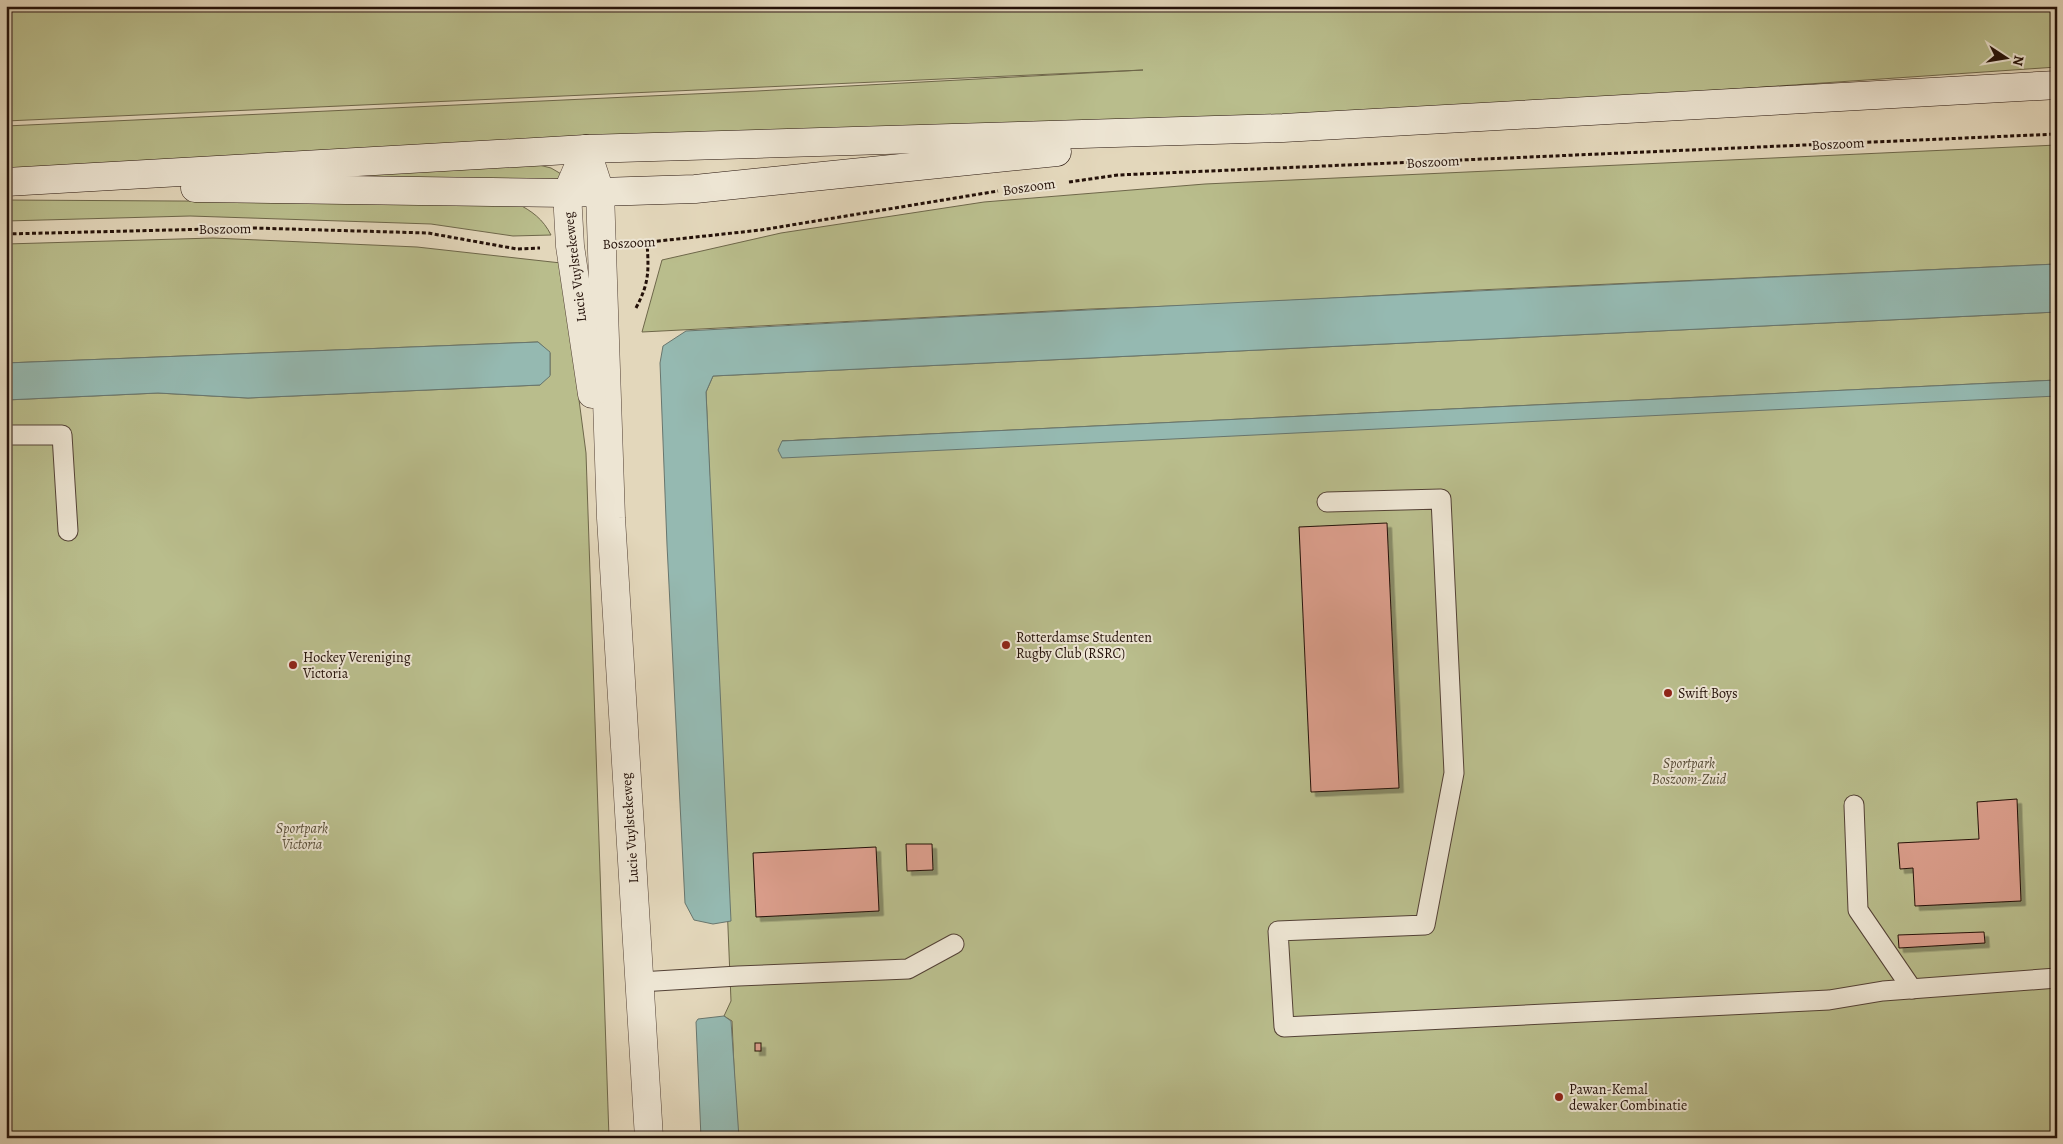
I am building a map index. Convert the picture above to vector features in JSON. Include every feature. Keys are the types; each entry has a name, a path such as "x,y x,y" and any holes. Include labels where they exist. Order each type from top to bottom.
{"main road":[{"path":"6,184 586,149 1282,128 2057,85"},
{"path":"6,184 567,193 695,189 1282,128"},
{"name":"Lucie Vuylstekeweg","path":"586,149 600,192 610,518 650,1138"},
{"name":"Lucie Vuylstekeweg","path":"586,149 567,193 570,246 610,518"}],"lane":[{"path":"6,435 62,435 68,531"},
{"path":"1328,502 1442,499 1454,773 1426,924 1278,930 1284,1027 1829,1000 1883,991 2057,978"},
{"path":"1854,805 1858,910 1912,989"},
{"path":"640,982 908,969 954,944"}],"path":[{"name":"Boszoom","path":"1060,183 1118,175 2057,134"},
{"name":"Boszoom","path":"603,245 647,243 761,230 1003,190"},
{"name":"Boszoom","path":"6,234 253,228 428,233 517,249 570,246"}],"green space":[{"path":"6,6 2057,6 2057,67 1632,96 1295,114 6,171 6,126 757,91 1143,70 6,121"},
{"path":"2057,145 2057,264 1478,290 642,332 662,260 781,233 984,202 1205,184"},
{"path":"535,164 551,168 563,175 565,183 129,183"},
{"path":"6,200 516,203 536,216 551,235 513,236 431,224 190,216 6,221"},
{"name":"Sportpark Victoria","path":"213,238 417,247 561,263 586,453 609,1138 6,1138 6,400 158,393 248,398 540,385 550,375 550,353 538,342 6,363 6,244"},
{"name":"Sportpark Boszoom-Zuid","path":"2057,312 2057,380 782,441 2057,386 2057,1138 737,1138 732,1021 724,1016 731,1001 706,392 713,376"}],"water":[{"path":"2057,264 2057,312 713,376 706,392 731,921 713,924 694,920 685,903 660,363 663,346 686,331 1200,304"},
{"path":"538,342 550,352 550,376 540,385 248,398 158,393 6,400 6,363"},
{"path":"2057,380 2057,396 782,458 778,450 782,441"},
{"path":"724,1016 731,1021 739,1138 701,1138 696,1022 698,1019"}],"building":[{"path":"1387,523 1399,788 1311,792 1299,527"},
{"path":"2017,799 2021,901 1915,906 1913,868 1900,869 1898,843 1979,839 1977,802"},
{"path":"906,844 932,844 933,870 907,871"},
{"path":"876,847 879,911 756,917 753,853"},
{"path":"1984,932 1985,943 1899,948 1898,935"},
{"path":"755,1043 761,1043 761,1051 755,1051"}],"place":[{"name":"Rotterdamse Studenten Rugby Club (RSRC)","path":"1006,645"},
{"name":"Hockey Vereniging Victoria","path":"293,665"},
{"name":"Swift Boys","path":"1668,693"},
{"name":"Pawan-Kemal dewaker Combinatie","path":"1559,1097"}]}
